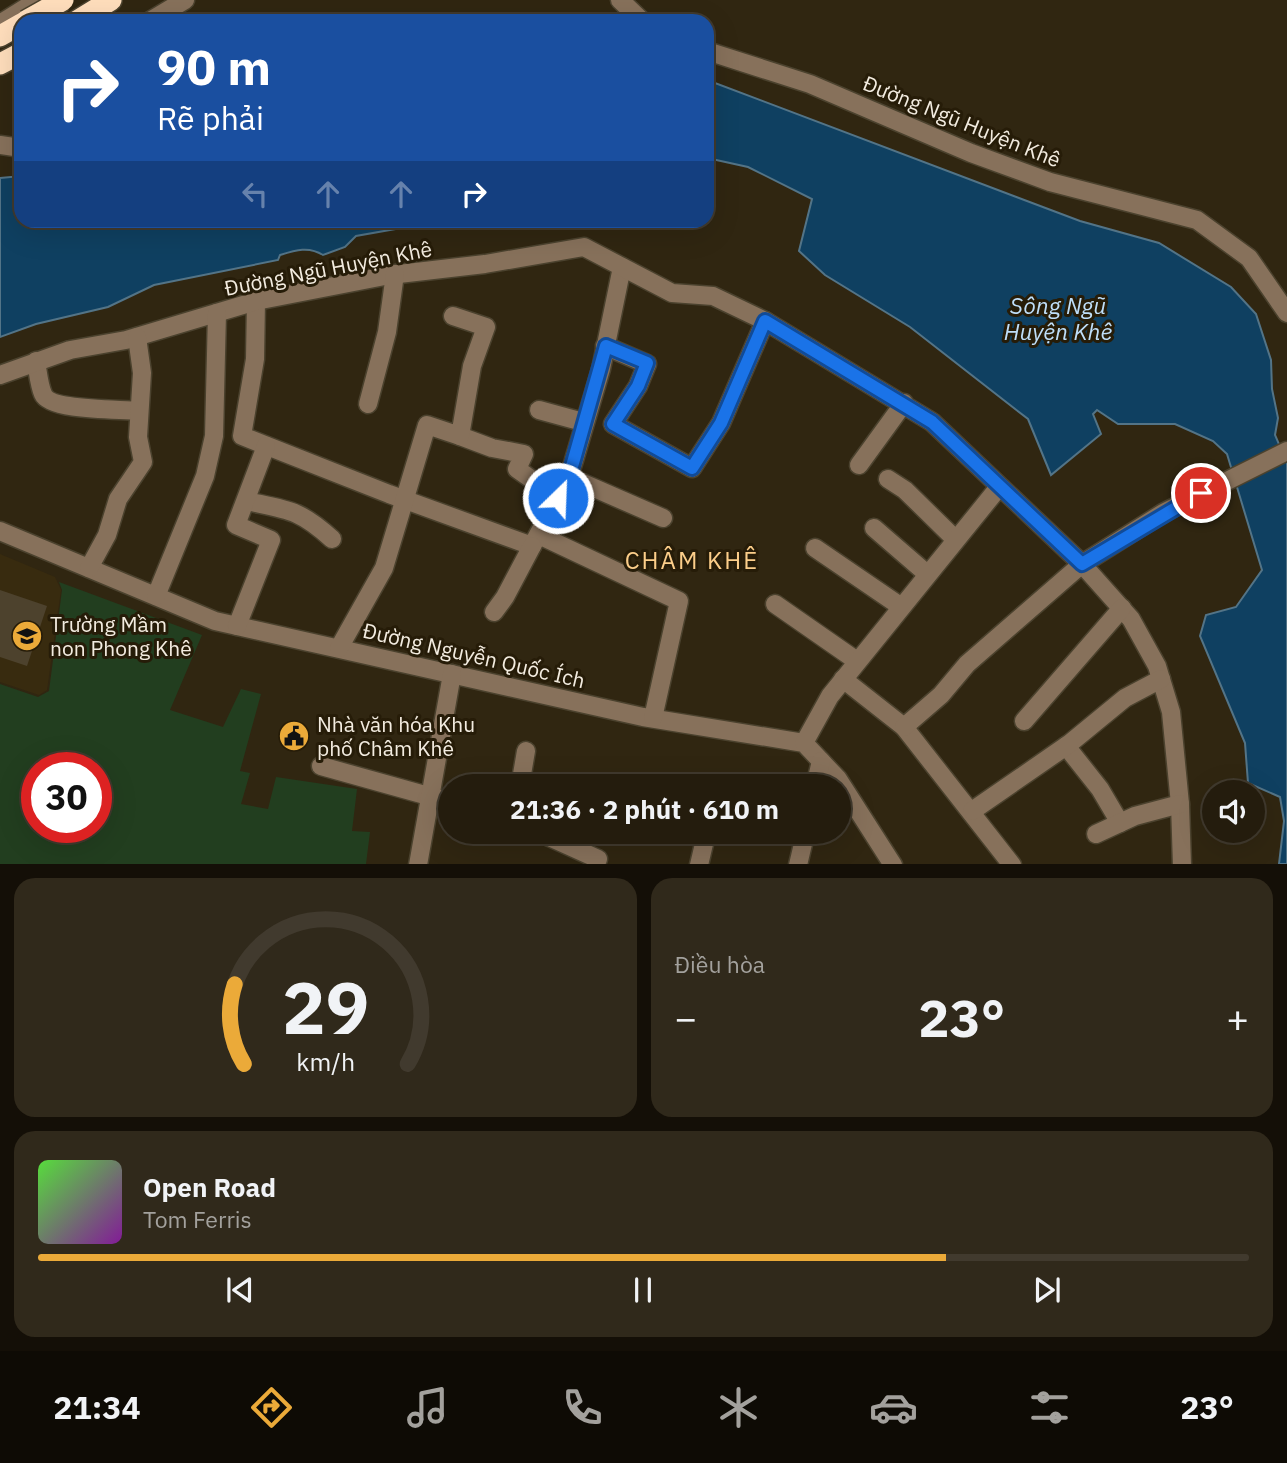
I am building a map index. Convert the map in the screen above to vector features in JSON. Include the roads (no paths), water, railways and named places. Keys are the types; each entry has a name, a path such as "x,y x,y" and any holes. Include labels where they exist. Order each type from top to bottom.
{"highway":[{"path":"38,14 62,0"},
{"path":"89,14 111,0"}],"street":[{"path":"16,14 38,0"},
{"path":"162,14 185,0"},
{"path":"620,0 635,14"},
{"name":"Đường Ngũ Huyện Khê","path":"714,53 810,84 971,153 1050,182 1197,220 1249,258 1287,313"},
{"name":"Đường Ngũ Huyện Khê","path":"0,375 69,350 137,337 256,301 395,274 485,264 584,247 672,293 713,296 765,321 932,422 1082,564 1132,619 1161,679 1171,712 1180,804 1182,864"},
{"path":"494,612 505,597 569,477 606,346 622,267"},
{"path":"369,404 387,332 395,274"},
{"path":"256,301 255,359 242,436 405,500 536,541 680,601 653,718"},
{"path":"156,596 205,476 214,436 217,313"},
{"path":"453,316 486,327 472,366 460,436"},
{"path":"606,346 647,363 638,386 613,424 692,468 721,423 765,321"},
{"path":"89,568 107,535 118,499 143,462 138,411 142,373 137,337"},
{"path":"36,361 43,396 50,402 68,407 138,411"},
{"path":"859,465 904,403"},
{"path":"539,410 583,422"},
{"path":"339,648 384,568 427,425 492,448 524,454 517,469 558,498"},
{"path":"237,626 271,540 236,525 267,446"},
{"path":"904,727 942,695 967,664 1082,564 1201,493 1287,451"},
{"path":"569,477 663,518"},
{"path":"888,479 905,490 955,539"},
{"path":"893,864 838,779 804,743 830,696 857,660 999,486"},
{"path":"246,500 293,510 311,519 332,540"},
{"path":"874,528 926,573"},
{"name":"Đường Nguyễn Quốc Ích","path":"0,531 215,621 653,718 804,743"},
{"path":"815,548 900,606"},
{"path":"775,604 857,660"},
{"path":"1024,721 1122,608"},
{"path":"418,864 452,674"},
{"path":"843,679 904,727 1012,864"},
{"path":"972,811 1066,746 1125,698 1161,679"},
{"path":"1066,746 1100,789 1120,823"},
{"path":"522,774 526,751"},
{"path":"818,774 821,761"},
{"path":"321,766 438,799"},
{"path":"1096,834 1120,823 1180,804"},
{"path":"565,844 598,859"},
{"path":"699,864 704,844"},
{"path":"798,864 803,844"}],"water":[{"name":"Sông Ngũ Huyện Khê","path":"714,83 1080,221 1159,243 1231,287 1256,314 1271,360 1272,389 1278,418 1275,435 1287,463 1287,864 1279,864 1284,821 1280,797 1265,790 1265,780 1248,780 1245,743 1200,636 1206,615 1236,607 1262,570 1227,454 1213,441 1175,424 1118,424 1097,410 1093,414 1101,434 1051,475 1028,419 910,327 825,275 799,251 812,199 748,167 714,160"},
{"path":"14,177 14,228 401,228 356,236 345,247 323,255 297,250 280,255 278,260 154,285 108,307 36,324 0,337 0,178"}],"place":[{"name":"Trường Mầm non Phong Khê","path":"27,636"},
{"name":"Nhà văn hóa Khu phố Châm Khê","path":"294,736"}],"district":[{"name":"CHÂM KHÊ","path":"692,560"}]}
